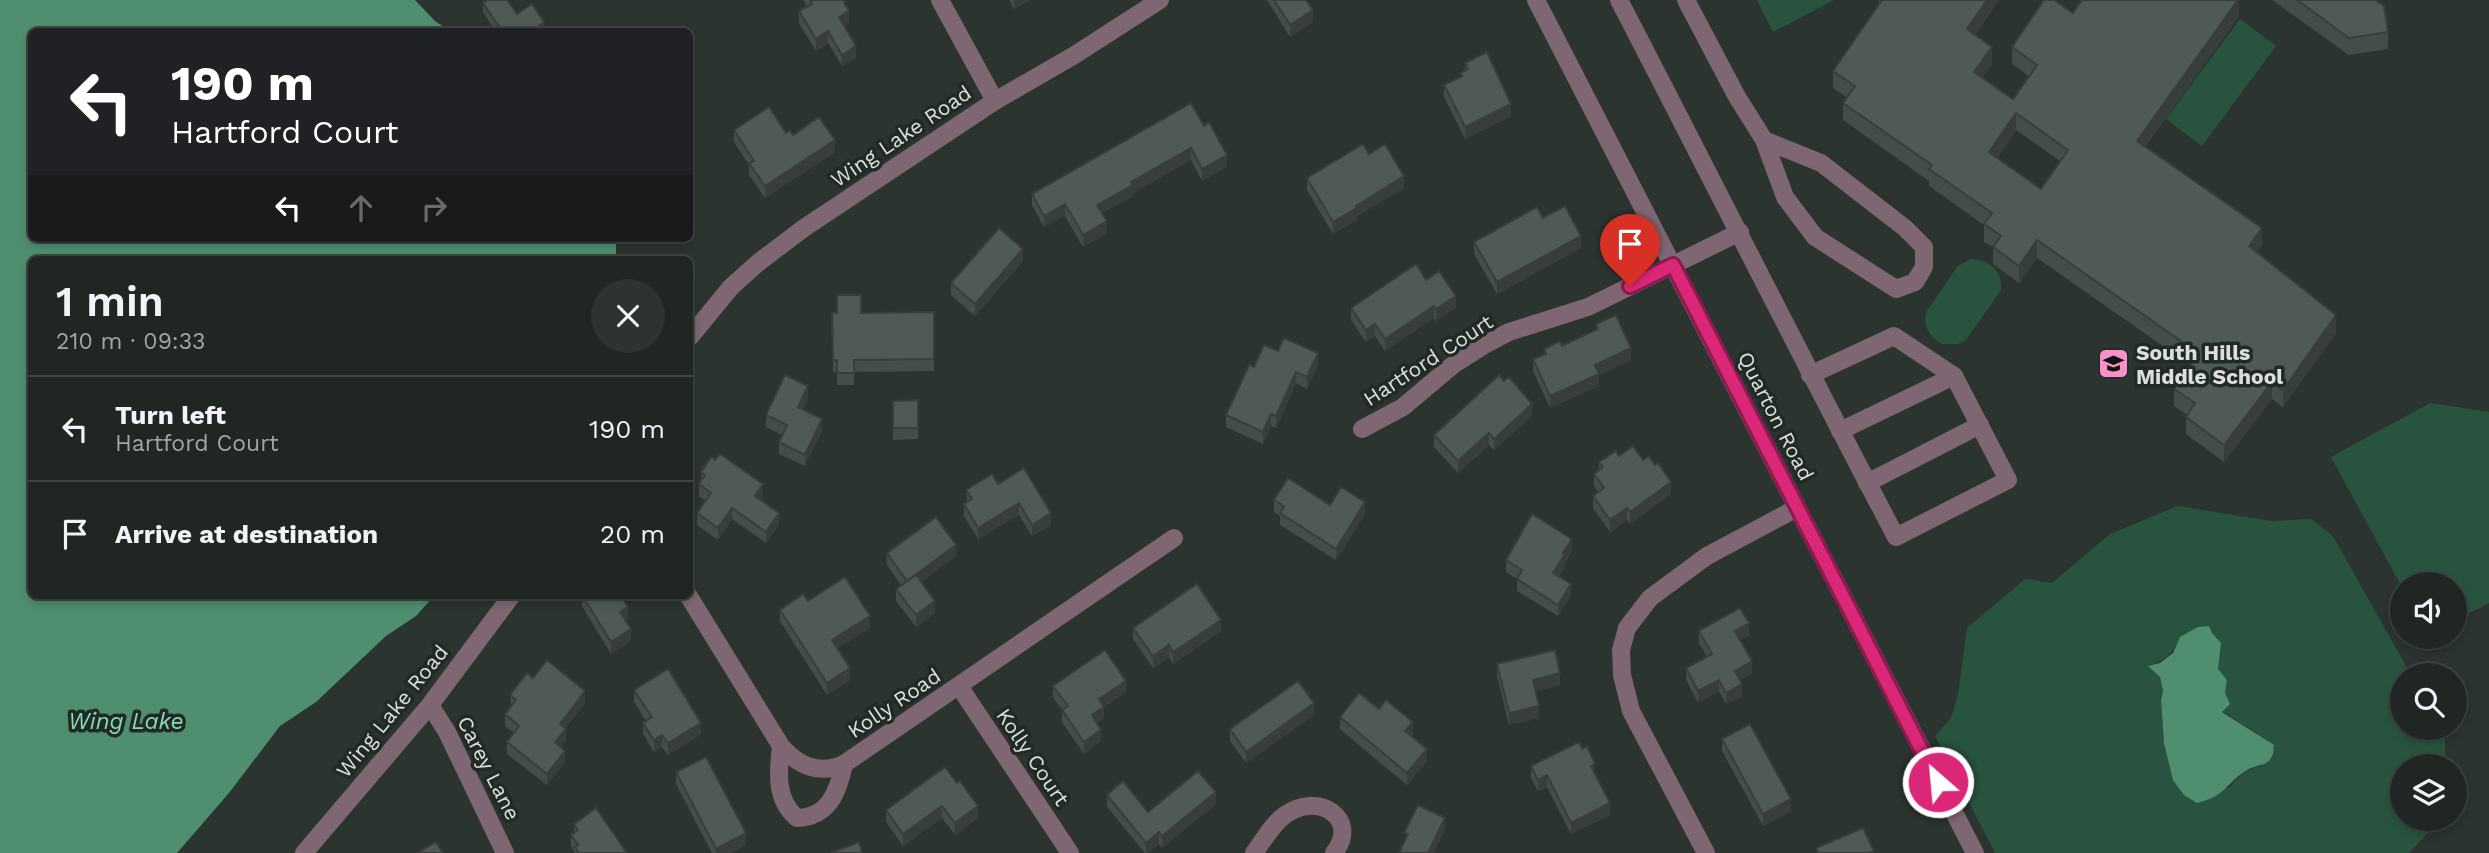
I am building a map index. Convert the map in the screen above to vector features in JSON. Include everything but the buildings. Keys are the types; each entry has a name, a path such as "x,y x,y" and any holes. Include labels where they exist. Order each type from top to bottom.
{"street":[{"path":"940,0 995,101"},
{"name":"Wing Lake Road","path":"693,333 731,287 804,228 995,101 1073,56 1160,0"},
{"name":"Quarton Road","path":"1536,0 1975,853"},
{"path":"1619,0 1740,232 1810,375 1896,537 2008,480 1954,376 1894,336 1810,375"},
{"path":"1686,0 1736,95 1764,140 1784,197 1815,237 1896,289 1916,282 1924,267 1924,247 1905,228 1821,163 1764,140"},
{"name":"Hartford Court","path":"1362,429 1403,407 1453,365 1509,332 1588,307 1740,232"},
{"path":"1840,431 1954,376"},
{"path":"1867,483 1980,425"},
{"path":"1706,853 1631,711 1622,675 1621,650 1627,628 1650,598 1707,556 1797,508"},
{"name":"Kolly Road","path":"690,599 781,746 789,755 810,767 832,769 844,764 1174,538"},
{"name":"Wing Lake Road","path":"304,853 430,705 509,599"},
{"name":"Kolly Court","path":"959,686 1070,853"},
{"name":"Carey Lane","path":"430,705 447,732 505,853"},
{"path":"781,746 781,795 789,811 797,818 808,818 823,810 834,799 840,787 844,764"},
{"path":"1254,853 1285,814 1313,804 1326,807 1338,818 1343,831 1340,845 1334,853"}],"shaded area":[{"path":"1757,0 1834,0 1773,32"},
{"path":"2240,19 2276,46 2202,146 2166,119"},
{"path":"1971,259 1994,268 2000,277 2001,290 1966,340 1958,344 1941,344 1928,330 1926,312 1958,266"},
{"path":"2430,403 2489,412 2489,603 2467,614 2467,572 2394,572 2331,457"},
{"path":"2178,506 2271,521 2311,519 2333,536 2390,638 2390,649 2396,649 2404,663 2390,663 2390,740 2445,740 2445,754 2390,754 2390,831 2430,831 2409,853 1995,853 1935,736 1951,718 1958,695 1967,628 2025,579 2052,583 2110,534","holes":["2212,633 2221,643 2217,669 2227,680 2222,711 2258,734 2262,766 2244,773 2229,788 2164,743 2161,700 2163,692 2160,677 2149,666 2168,656 2180,637"]}],"water":[{"name":"Wing Lake","path":"0,0 415,0 446,28 28,28 28,242 616,242 616,256 28,256 28,599 431,599 416,616 386,636 316,702 280,726 229,793 177,853 0,853"},
{"path":"2209,626 2221,643 2218,669 2227,680 2225,693 2230,704 2222,712 2274,745 2273,755 2268,762 2241,774 2215,797 2197,803 2184,795 2173,780 2164,743 2161,700 2163,691 2160,677 2148,666 2160,663 2173,653 2180,637 2198,627"}],"place":[{"name":"South Hills Middle School","path":"2113,364"}],"route":[{"path":"1630,286 1673,265 1938,782"}]}
